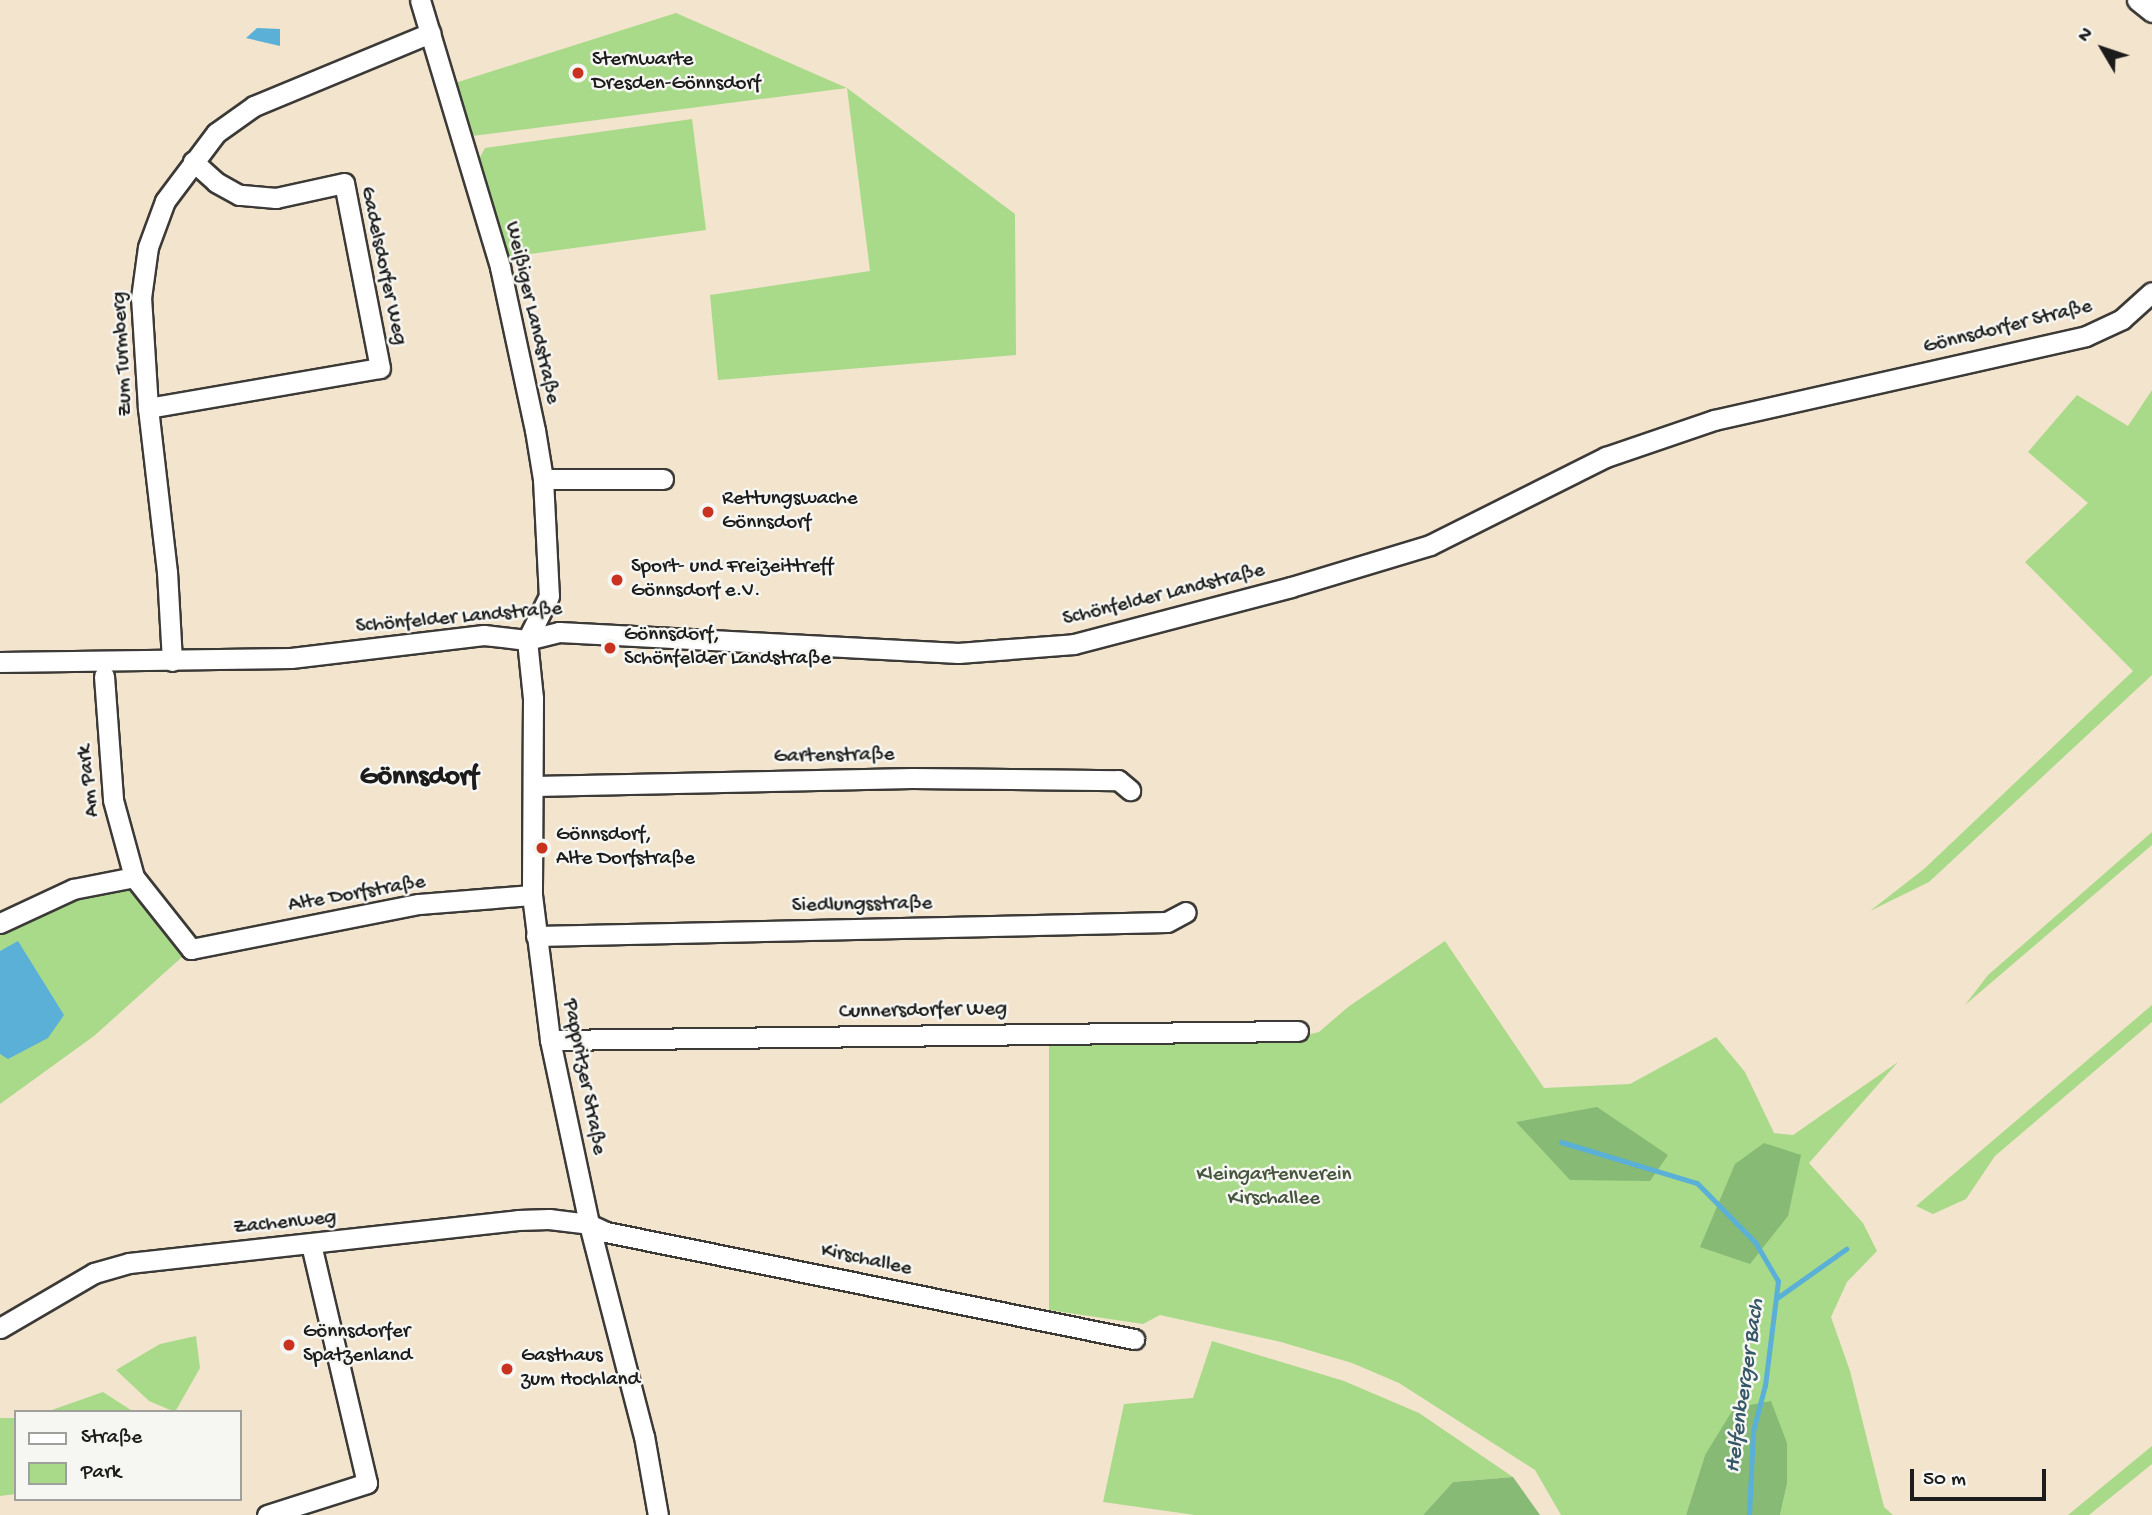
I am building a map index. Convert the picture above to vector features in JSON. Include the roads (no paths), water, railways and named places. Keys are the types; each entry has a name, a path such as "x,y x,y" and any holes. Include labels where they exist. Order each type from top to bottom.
{"street":[{"name":"Weißiger Landstraße","path":"420,0 500,267 543,479 549,596 527,640"},
{"path":"2137,0 2152,12"},
{"name":"Zum Turmberg","path":"172,661 167,572 148,408 141,298 148,247 165,201 216,134 254,106 430,33"},
{"name":"Gadelsdorfer Weg","path":"148,408 380,368 344,183 276,198 239,195 216,182 193,161"},
{"name":"Gönnsdorfer Straße","path":"1291,587 1430,545 1606,457 1654,439 1748,410 2086,336 2122,319 2152,292"},
{"path":"543,479 663,479"},
{"name":"Schönfelder Landstraße","path":"0,662 291,659 484,635 527,640 559,632 958,653 1017,650 1074,644 1130,632 1291,587"},
{"name":"Pappritzer Straße","path":"527,640 533,698 533,895 550,1040 589,1224 644,1436 657,1515"},
{"name":"Am Park","path":"104,677 113,800 134,877 191,949"},
{"name":"Gartenstraße","path":"534,786 912,778 1118,780 1130,790"},
{"path":"0,923 73,889 134,877"},
{"name":"Alte Dorfstraße","path":"191,949 419,904 533,895"},
{"name":"Siedlungsstraße","path":"536,936 1167,922 1186,912"},
{"name":"Cunnersdorfer Weg","path":"550,1040 1298,1031"},
{"name":"Zachenweg","path":"0,1328 94,1273 129,1263 518,1220 589,1224"},
{"name":"Kirschallee","path":"589,1224 606,1232 1134,1339"},
{"path":"267,1515 368,1483 311,1244"}],"water":[{"path":"257,28 280,29 280,46 246,38"},
{"path":"18,941 64,1015 48,1038 8,1059 0,1054 0,951"}],"waterway":[{"name":"Helfenberger Bach","path":"1561,1142 1697,1183 1755,1242 1778,1281 1765,1385 1753,1431 1749,1515"},
{"path":"1777,1298 1846,1249"}],"place":[{"name":"Sternwarte Dresden-Gönnsdorf","path":"578,73"},
{"name":"Rettungswache Gönnsdorf","path":"708,512"},
{"name":"Sport- und Freizeittreff Gönnsdorf e.V.","path":"617,580"},
{"name":"Gönnsdorf, Schönfelder Landstraße","path":"610,648"},
{"name":"Gönnsdorf, Alte Dorfstraße","path":"542,848"},
{"name":"Gönnsdorfer Spatzenland","path":"289,1345"},
{"name":"Gasthaus zum Hochland","path":"507,1369"}],"district":[{"name":"Gönnsdorf","path":"419,778"}],"park label":[{"name":"Kleingartenverein Kirschallee","path":"1274,1188"}]}
